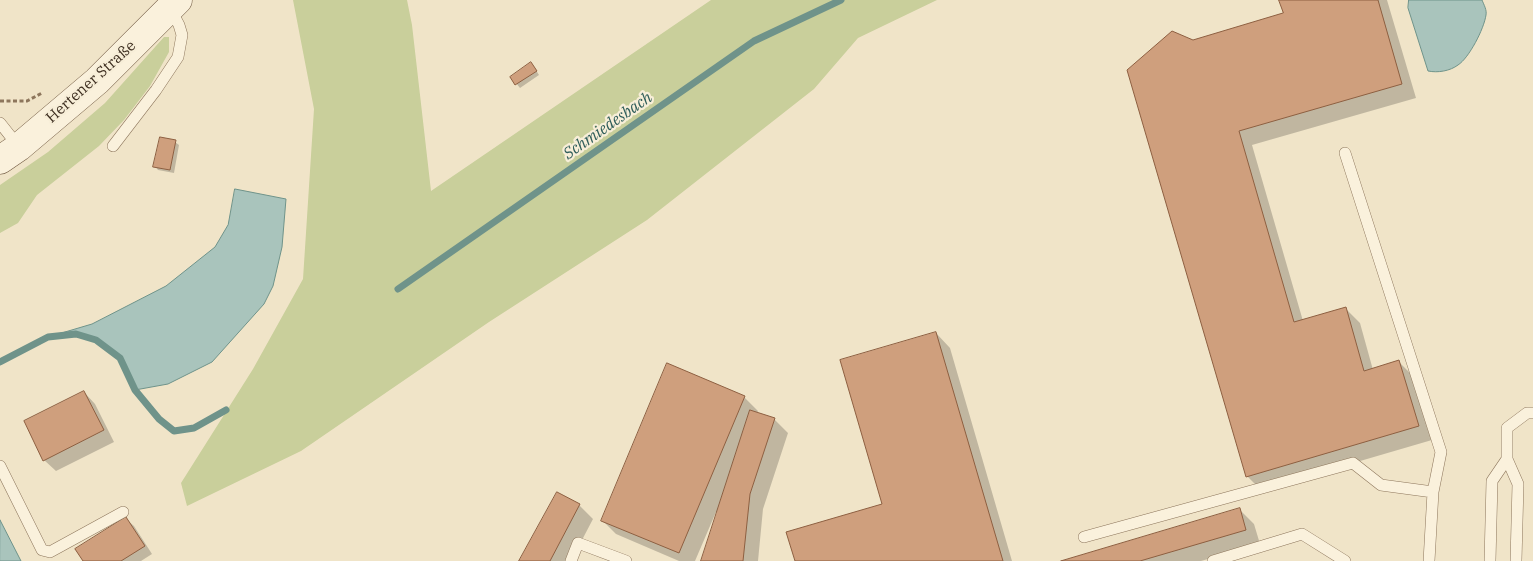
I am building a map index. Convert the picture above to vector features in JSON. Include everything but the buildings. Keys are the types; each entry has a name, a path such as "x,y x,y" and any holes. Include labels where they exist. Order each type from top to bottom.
{"main road":[{"name":"Hertener Straße","path":"9,153 97,81 174,4"}],"lane":[{"path":"113,146 156,90 178,57 182,35 174,4"},
{"path":"0,124 9,153"},
{"path":"1345,153 1441,452 1434,492 1429,561"},
{"path":"1516,561 1518,484 1507,459 1507,428 1527,412 1533,413"},
{"path":"1490,561 1492,481 1507,459"},
{"path":"1084,537 1353,463 1381,485 1434,492"},
{"path":"0,466 42,550 50,552 123,512"},
{"path":"1213,561 1302,534 1345,561"},
{"path":"571,561 578,543 626,561"}],"path":[{"name":"Hertener Straße","path":"0,101 27,101 47,90"}],"green space":[{"path":"293,0 407,0 412,25 431,191 711,0 937,0 858,38 814,89 647,220 489,322 301,451 187,506 181,483 253,369 303,279 314,109"},
{"path":"164,37 169,37 169,52 150,86 124,120 99,146 37,195 18,223 0,233 0,185 48,152 105,103"}],"water":[{"path":"1409,0 1482,0 1486,13 1485,21 1471,50 1458,65 1444,71 1428,71 1408,8"},
{"path":"235,189 286,199 282,247 273,286 264,304 212,362 168,384 135,390 120,358 96,340 76,334 48,337 92,324 166,286 215,247 228,225"},
{"path":"0,520 21,561 0,561"}],"waterway":[{"name":"Schmiedesbach","path":"398,289 754,41 841,0"},
{"name":"Schmiedesbach","path":"0,362 48,337 76,334 96,340 120,358 135,390 159,419 174,431 194,428 226,410"}]}
